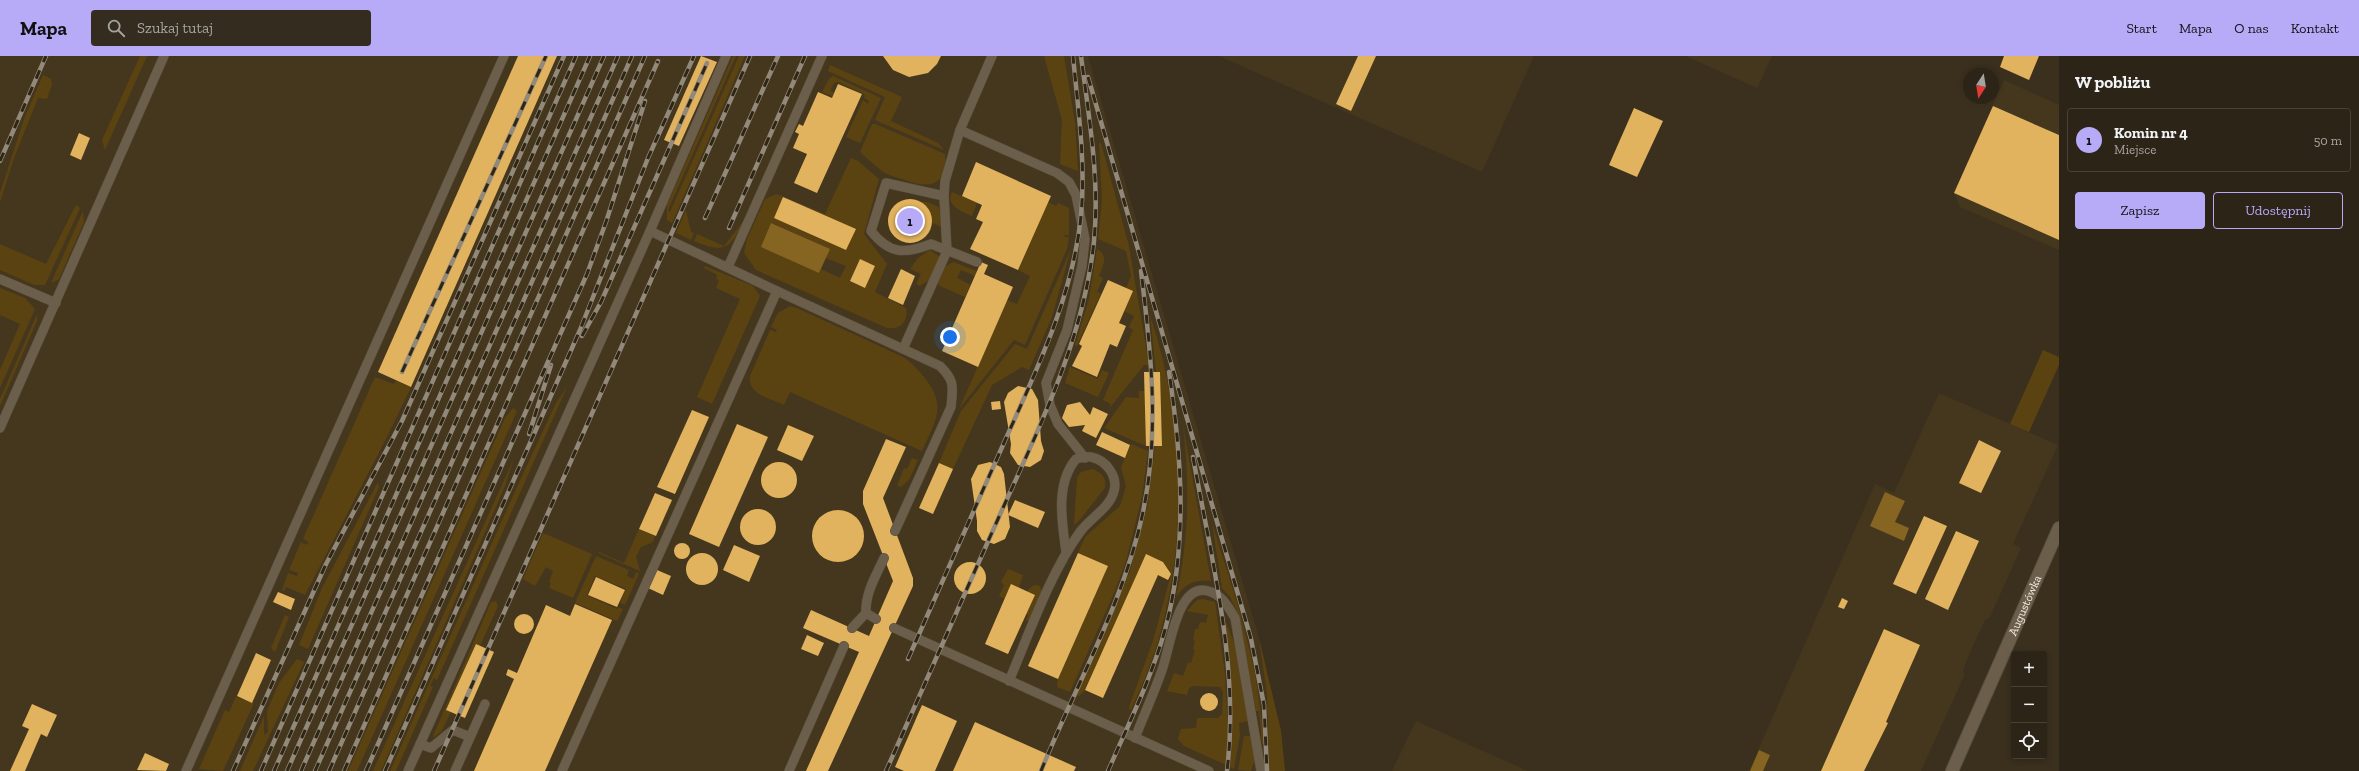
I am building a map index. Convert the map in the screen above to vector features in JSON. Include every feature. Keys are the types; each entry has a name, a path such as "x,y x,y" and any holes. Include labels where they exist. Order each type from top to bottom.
{"street":[{"name":"Augustówka","path":"1952,771 2059,528"}],"lane":[{"path":"0,428 164,56"},
{"path":"186,771 504,56"},
{"path":"408,771 650,231 726,56"},
{"path":"728,267 822,56"},
{"path":"903,349 947,251 944,196 945,181 960,130 992,56"},
{"path":"960,130 1057,173 1069,182 1076,195 1085,239 1082,266 1064,340 1046,383 1050,405 1058,424 1085,458"},
{"path":"944,196 886,183 871,231 878,240 896,252 914,250 931,244 977,262"},
{"path":"650,231 776,291 940,366 949,376 953,386 951,407 895,531"},
{"path":"0,279 56,302"},
{"path":"562,771 776,291"},
{"path":"1008,681 1066,552 1081,530 1111,502 1114,490 1114,479 1109,468 1100,461 1090,457 1076,459 1069,467 1062,494 1061,515 1066,552"},
{"path":"852,628 866,613 868,593 884,558"},
{"path":"1135,738 1162,670 1182,602 1192,592 1202,589 1217,595 1228,605 1234,618 1261,771"},
{"path":"866,613 876,619"},
{"path":"894,628 1209,771"},
{"path":"789,771 844,646"},
{"path":"455,771 485,704"},
{"path":"420,744 431,748 453,730 470,737"}],"shaded area":[{"path":"0,56 1088,56 1259,638 1281,731 1285,771 0,771"},
{"path":"140,56 147,56 105,150 102,140"},
{"path":"733,56 736,56 668,210 670,212 739,56 745,56 672,223 667,220 667,205"},
{"path":"1044,56 1064,56 1075,122 1078,171 1060,164 1062,120"},
{"path":"1219,56 1534,56 1482,172"},
{"path":"1686,56 1772,56 1757,88"},
{"path":"830,65 902,97 891,121 938,143 944,150 875,120 885,97 828,71"},
{"path":"43,75 51,79 52,84 47,99 38,98 14,158 0,202 0,193 24,119"},
{"path":"833,76 881,98 860,143 846,137 863,100 868,104 869,101 864,98 865,95 862,93 838,82 834,83 830,91 834,93 832,96 822,92 829,79"},
{"path":"2004,80 2059,105 2059,250 1960,207 1954,193 1993,104 1999,104 1999,91"},
{"path":"872,124 945,154 943,174 934,183 920,184 889,175 884,172 860,152"},
{"path":"1099,143 1101,143 1129,246 1149,365 1144,365 1108,410 1111,404 1103,400 1133,330 1129,327 1134,316 1124,311 1126,288 1131,276 1126,251 1098,239 1102,200"},
{"path":"851,158 858,161 879,179 864,234 887,264 875,292 906,308 907,313 905,321 900,326 896,328 887,328 756,270 744,253 747,239 765,199 777,194 825,214","holes":["783,197 855,229 846,250 774,218","772,223 829,249 826,258 846,266 840,278 821,269 819,273","860,260 875,266 865,288 850,281"]},
{"path":"952,192 977,203 972,216 959,210 953,204 950,197"},
{"path":"921,202 927,202 939,207 942,227 932,223 928,208"},
{"path":"1048,202 1056,206 1058,203 1069,208 1069,235 1064,235 1065,237 1069,237 1067,249 1025,345 1014,340 959,409 1007,300 1017,304 1030,276 1018,270"},
{"path":"76,205 80,208 45,285 34,285 0,270 0,244 46,264"},
{"path":"686,210 691,232 694,233 691,240 676,233"},
{"path":"83,211 84,222 59,279 51,283"},
{"path":"744,220 735,237 725,246 720,248 713,247 694,241 697,234 724,246"},
{"path":"771,223 830,249 819,273 761,247"},
{"path":"1071,249 1052,317 1029,370 1022,367 992,385 953,469 939,463 961,411 1015,344 1027,349"},
{"path":"1097,249 1103,254 1104,258 1099,276 1103,278 1097,292 1101,293 1077,346 1075,345 1089,299"},
{"path":"930,250 940,257 928,281 920,286 916,284 921,274 910,269 918,258"},
{"path":"953,262 977,271 975,276 961,270 957,278 971,285 965,297 940,286 938,283 946,266"},
{"path":"705,266 753,286 760,296 712,404 697,397 740,299 716,288 719,280 716,279 717,275 704,268"},
{"path":"0,288 25,298 35,309 0,388 0,370 20,324 0,315"},
{"path":"790,306 901,356 908,360 916,368 931,387 936,397 937,405 935,422 922,451 790,392 784,405 756,392 750,382 750,376 770,330 776,332 777,330 771,327 778,313"},
{"path":"37,314 37,321 0,406 0,399"},
{"path":"1150,315 1162,355 1176,439 1178,524 1174,566 1167,607 1156,648 1131,710 1129,709 1130,704 1153,641 1171,574 1163,562 1146,555 1085,690 1079,696 1076,695 1130,571 1147,508 1155,446 1162,446 1160,372 1156,372"},
{"path":"2043,350 2059,357 2059,365 2029,432 2010,424"},
{"path":"1070,367 1098,379 1102,370 1109,373 1098,397 1065,383"},
{"path":"375,377 394,384 396,381 411,387 386,439 305,595 286,587 284,591 282,590 288,573 297,576 298,573 289,570 301,542 307,545 308,542 303,539"},
{"path":"567,387 437,680 434,678 430,686 433,687 396,771 390,771 521,478 556,403"},
{"path":"1139,391 1145,391 1146,446 1104,428 1126,397 1139,398"},
{"path":"1939,393 2058,445 2013,544 2021,548 1990,617 1985,620 1971,650 1963,670 1964,676 1921,771 1749,771 1875,484 1894,493"},
{"path":"513,408 517,411 357,771 348,771 505,418"},
{"path":"1183,426 1211,581 1191,583 1176,597 1184,555 1187,512 1187,469"},
{"path":"1131,444 1148,451 1142,497 1126,561 1115,591 1070,692 1057,687 1058,679 1108,566 1078,553 1085,537 1120,506 1126,486 1121,467"},
{"path":"514,458 505,486 381,771 373,771"},
{"path":"912,458 918,460 909,480 901,487 897,486 904,468 907,469"},
{"path":"1092,469 1103,476 1105,488 1077,523 1074,524 1077,478 1081,472"},
{"path":"378,482 379,487 308,649 299,645 322,588"},
{"path":"1885,492 1905,501 1895,522 1909,528 1904,541 1870,526"},
{"path":"1212,523 1240,612 1255,673 1265,743 1262,744 1259,711 1256,711 1239,615 1230,597 1222,588"},
{"path":"639,529 655,536 653,542 641,547 636,557 640,571 598,553 599,552 624,563"},
{"path":"543,533 592,554 573,598 549,588 551,583 549,582 553,571 546,567 535,586 523,579"},
{"path":"596,556 629,570 627,576 633,579 636,572 639,574 625,605 620,603 626,589 595,576 587,595 617,609 618,607 623,609 617,621 575,603"},
{"path":"1008,569 1023,575 1019,588 1005,599 999,596 1004,585 1001,582"},
{"path":"1034,585 1040,586 1042,593 1030,622 1026,620 1028,615 1026,614 1034,595 1027,591"},
{"path":"1203,599 1215,602 1225,674 1228,730 1226,765 1184,746 1178,739 1181,729 1196,728 1197,718 1218,718 1222,714 1223,692 1220,687 1194,686 1189,688 1187,695 1167,691 1174,673 1183,676 1188,662 1191,663 1195,650 1193,649 1195,641 1193,640 1195,629 1198,629 1200,622 1206,623 1208,615 1187,611 1197,600"},
{"path":"496,601 498,606 480,646 476,644 447,710 451,712 441,732 434,737 433,736 491,602"},
{"path":"285,615 289,617 275,652 271,648"},
{"path":"1223,616 1236,647 1249,721 1239,723 1240,735 1234,769 1230,767 1232,729 1231,691"},
{"path":"1259,638 1281,731 1285,771 1269,771 1267,695"},
{"path":"297,659 304,662 253,771 240,771 264,716 264,735 268,732 267,711 279,683"},
{"path":"236,697 254,703 223,771 199,769 225,710 229,712"},
{"path":"1416,721 1528,771 1392,771"},
{"path":"1244,736 1251,736 1255,759 1251,771 1238,770"},
{"path":"1759,750 1770,755 1763,771 1750,771"}],"building":[{"path":"518,56 557,56 411,387 378,372"},
{"path":"701,56 717,62 679,146 664,140"},
{"path":"883,56 941,56 937,64 928,73 909,77 893,70"},
{"path":"1358,56 1376,56 1351,111 1336,104"},
{"path":"2004,56 2039,56 2029,80 2000,67"},
{"path":"838,84 862,94 817,193 794,183 807,154 793,148 799,134 795,132 799,124 803,126 818,92 832,98"},
{"path":"1993,106 2059,135 2059,240 1954,193"},
{"path":"1634,108 1663,121 1637,177 1609,165"},
{"path":"79,133 90,138 81,160 70,155"},
{"path":"976,162 1051,196 1018,270 970,249 983,222 976,219 982,205 962,196"},
{"path":"783,197 856,229 846,250 774,218"},
{"path":"910,199 922,203 928,209 932,221 928,233 922,239 910,243 898,239 892,233 888,221 892,209 898,203"},
{"path":"860,259 875,266 865,288 850,281"},
{"path":"981,262 988,265 984,274 1013,287 978,367 942,351"},
{"path":"901,269 915,276 903,305 888,298"},
{"path":"1108,280 1133,291 1119,323 1126,326 1117,347 1110,344 1097,377 1072,366 1082,346 1079,344"},
{"path":"1144,372 1160,372 1162,446 1146,446"},
{"path":"1018,386 1032,389 1038,400 1041,441 1044,451 1041,460 1030,467 1018,465 1010,453 1011,444 1004,402 1008,393"},
{"path":"1000,401 1001,409 992,410 991,402"},
{"path":"1080,402 1090,415 1093,407 1108,414 1096,438 1082,431 1085,425 1069,427 1062,418 1067,405"},
{"path":"692,410 709,417 675,494 657,487"},
{"path":"737,424 768,437 719,547 689,534"},
{"path":"788,425 814,436 802,461 777,450"},
{"path":"1102,432 1130,445 1125,458 1096,445"},
{"path":"886,439 906,447 883,498 913,578 913,586 828,771 806,771 859,652 803,628 811,610 869,636 893,581 863,504 863,491"},
{"path":"1979,440 2001,451 1981,493 1959,483"},
{"path":"782,462 792,467 796,473 796,487 792,493 786,497 776,498 766,493 762,487 761,477 766,467 772,463"},
{"path":"990,462 1001,467 1004,474 1010,527 1005,539 994,544 982,540 977,531 971,479 978,465"},
{"path":"939,463 953,469 933,514 919,508"},
{"path":"655,493 672,500 656,536 639,529"},
{"path":"1015,500 1045,512 1038,528 1008,515"},
{"path":"761,509 771,514 775,520 775,534 771,540 765,544 755,545 745,540 741,534 740,524 745,514 751,510"},
{"path":"833,510 843,510 857,517 864,531 864,541 857,555 843,562 833,562 823,558 816,551 812,541 812,531 816,521 823,514"},
{"path":"1924,516 1947,526 1916,594 1893,584"},
{"path":"1956,531 1979,541 1948,610 1925,599"},
{"path":"682,543 688,545 690,551 688,557 682,559 676,557 674,551 676,545"},
{"path":"734,545 760,556 749,582 723,570"},
{"path":"699,553 705,553 715,560 718,569 717,575 711,582 705,585 699,585 689,578 686,572 686,566 693,556"},
{"path":"1078,553 1108,566 1058,679 1028,666"},
{"path":"1146,554 1163,562 1171,574 1168,580 1158,575 1103,698 1085,690"},
{"path":"970,562 981,567 986,578 981,589 970,594 959,589 954,578 959,567"},
{"path":"657,570 671,576 663,595 648,588"},
{"path":"596,577 625,590 617,607 588,595"},
{"path":"1011,584 1035,595 1008,654 985,644"},
{"path":"278,592 295,599 291,610 273,602"},
{"path":"1842,598 1848,601 1844,609 1838,607"},
{"path":"575,604 612,620 545,771 474,771 514,679 506,675 508,669 517,673 546,605 570,616"},
{"path":"524,614 531,617 534,624 531,631 524,634 517,631 514,624 517,617"},
{"path":"1884,629 1920,645 1886,722 1888,723 1864,771 1821,771"},
{"path":"807,635 824,643 818,656 801,649"},
{"path":"476,644 494,652 465,718 446,710"},
{"path":"256,653 271,660 252,703 237,696"},
{"path":"1205,693 1213,693 1218,698 1216,709 1213,711 1205,711 1200,706 1200,698"},
{"path":"32,704 57,715 47,737 41,734 25,771 10,771 29,729 22,726"},
{"path":"922,705 957,721 935,771 904,771 895,767"},
{"path":"975,722 1076,767 1074,771 953,771"},
{"path":"145,753 169,764 166,771 137,770"}],"railway":[{"path":"0,161 46,56"},
{"path":"402,372 546,56"},
{"path":"233,771 326,564 402,421 564,56"},
{"path":"261,771 576,56"},
{"path":"274,771 590,56"},
{"path":"287,771 604,56"},
{"path":"301,771 618,56"},
{"path":"315,771 632,56"},
{"path":"329,771 645,56"},
{"path":"385,771 580,330 648,158 694,56"},
{"path":"434,771 750,56"},
{"path":"705,218 778,56"},
{"path":"729,228 805,56"},
{"path":"908,659 1031,383 1053,329 1071,273 1081,216 1083,176 1081,136 1073,56"},
{"path":"886,771 1046,412 1071,346 1081,311 1089,277 1094,241 1096,195 1093,148 1081,56"},
{"path":"344,771 658,61"},
{"path":"582,336 601,302 707,63"},
{"path":"1088,77 1251,639 1264,705 1267,771"},
{"path":"366,771 587,274 606,222 645,101"},
{"path":"1041,771 1054,739 1098,644 1124,579 1135,546 1143,512 1151,451 1152,391 1151,361 1141,271"},
{"path":"529,434 551,365"},
{"path":"1108,771 1139,702 1153,666 1165,630 1177,566 1180,534 1180,469 1174,404 1169,372"},
{"path":"1193,457 1222,613 1227,653 1230,692 1230,732 1227,771"}],"place":[{"name":"Komin nr 4","path":"910,221"}]}
